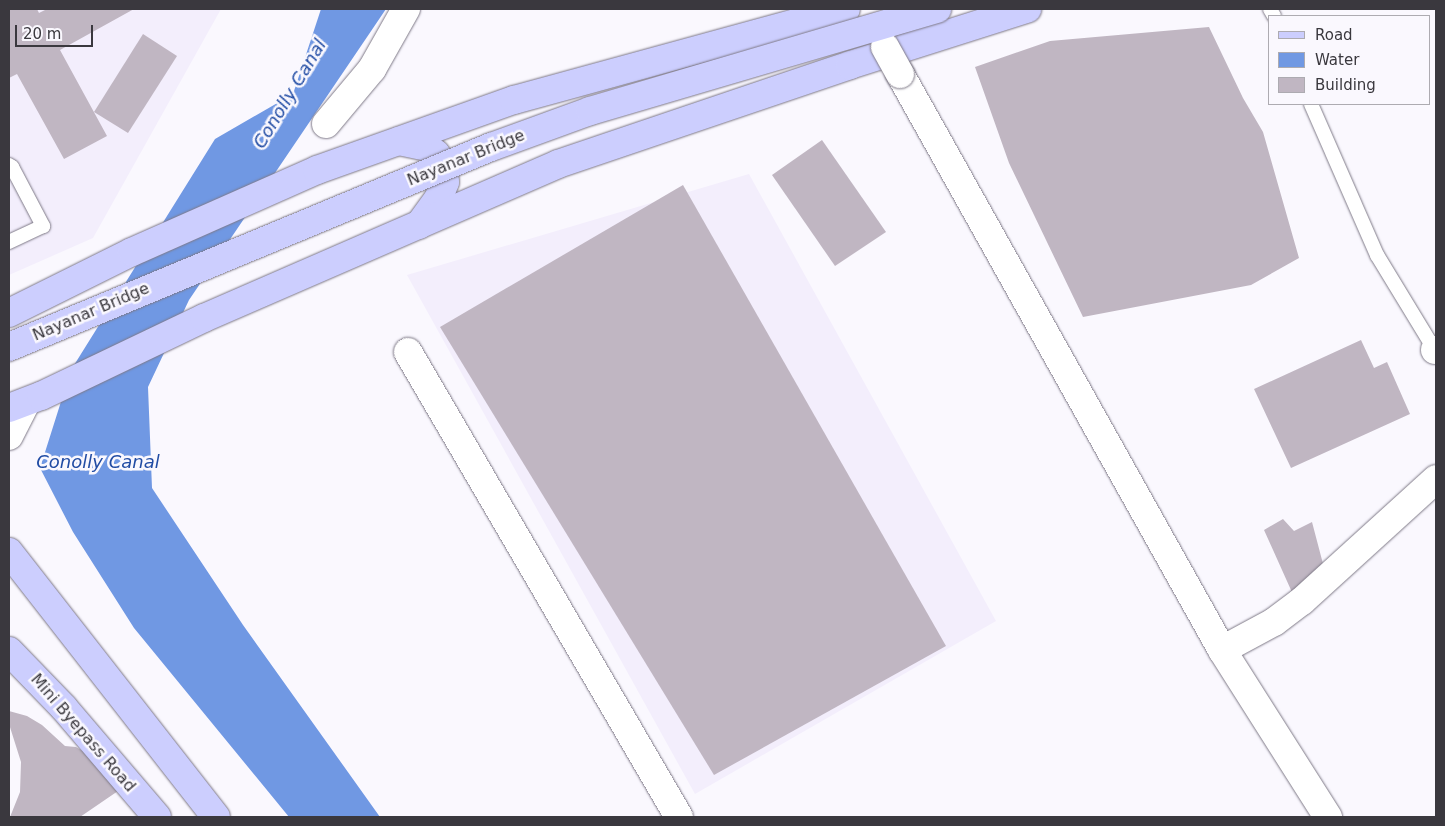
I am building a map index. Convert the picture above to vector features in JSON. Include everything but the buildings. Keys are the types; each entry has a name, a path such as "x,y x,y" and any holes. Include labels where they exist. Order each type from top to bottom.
{"main road":[{"path":"9,313 132,252 317,170 514,100 846,9"},
{"name":"Nayanar Bridge","path":"9,347 491,147 590,111 936,9"},
{"path":"25,402 204,318 558,164 840,68 1027,9"},
{"path":"399,141 427,147 436,154 443,164 445,182 438,199 419,225"},
{"path":"9,552 216,817"},
{"name":"Mini Byepass Road","path":"9,651 64,708 157,817"}],"street":[{"path":"326,124 372,69 406,9"},
{"path":"882,43 1222,650 1328,817"},
{"path":"408,352 679,817"},
{"path":"9,436 25,402"},
{"path":"1222,650 1274,622 1302,602 1436,479"}],"lane":[{"path":"1311,105 1377,255 1436,351"},
{"path":"9,165 12,167 42,226 9,242"}],"shaded area":[{"path":"9,9 221,9 93,238 9,275"},
{"path":"749,174 996,621 695,794 407,275"}],"water":[{"name":"Conolly Canal","path":"321,9 386,9 189,300 148,387 152,488 243,625 380,817 289,817 134,628 73,532 40,468 71,370 215,139 293,94"}]}
